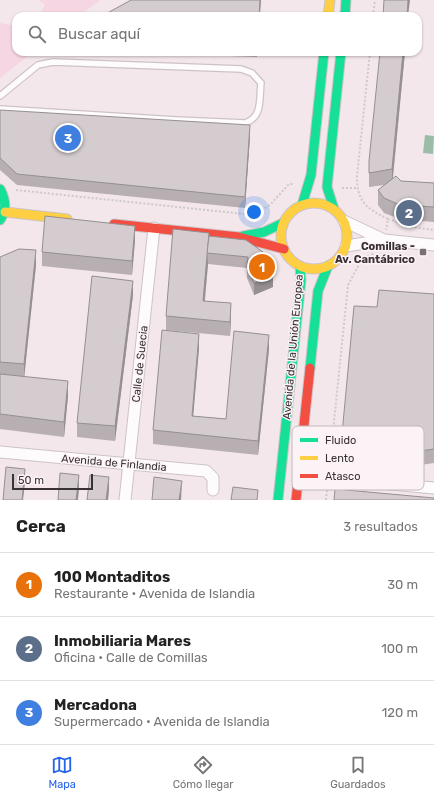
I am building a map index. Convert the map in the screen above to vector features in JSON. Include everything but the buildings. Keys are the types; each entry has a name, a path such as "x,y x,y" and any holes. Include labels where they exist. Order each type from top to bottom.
{"main road":[{"path":"328,12 330,0"},
{"path":"345,12 346,0"},
{"path":"302,204 311,176 324,56"},
{"path":"334,209 328,187 341,56"},
{"path":"0,189 5,199 2,216 76,220"},
{"path":"313,202 324,204 334,209 344,221 347,233 346,246 339,257 328,266 314,269 300,266 290,259 284,250 281,241 281,232 283,224 291,212 302,204 313,202"},
{"path":"107,223 239,237 284,250"},
{"path":"239,237 264,232 283,224"},
{"name":"Avenida de la Unión Europea","path":"278,500 301,280 300,266"},
{"name":"Avenida de la Unión Europea","path":"304,426 318,291 328,266"},
{"name":"Avenida de la Unión Europea","path":"296,500 297,490"}],"street":[{"path":"344,221 384,240"},
{"name":"Calle de Suecia","path":"125,500 154,228"},
{"path":"346,246 384,240 434,244"},
{"name":"Avenida de Finlandia","path":"0,452 206,472 213,478 213,490"},
{"path":"424,487 434,488"}],"lane":[{"path":"0,96 38,65 53,62 241,69 252,73 261,83 258,110 253,120 245,123 0,109"}],"path":[{"path":"374,12 375,0"},
{"path":"370,56 357,176 357,188 360,198 376,213 388,220 412,227 434,230"},
{"path":"11,186 16,190 254,215 270,205 289,184 309,184"},
{"path":"328,187 357,188"},
{"path":"384,240 388,220"},
{"path":"334,426 348,285 362,259 376,252"},
{"path":"326,500 327,490"}],"shaded area":[{"path":"38,0 100,0 84,12 42,12 45,4"},
{"path":"0,23 12,25 12,56 28,56 0,78"},
{"path":"425,135 434,136 433,154 423,153"}],"traffic: fast":[{"path":"345,12 346,0"},
{"path":"302,205 311,175 324,56"},
{"path":"334,209 327,187 341,56"},
{"path":"0,189 4,197 5,205 5,209 0,220"},
{"path":"243,236 264,232 283,223"},
{"path":"278,500 301,280 300,266"},
{"path":"310,368 318,291 328,266"}],"traffic: slow":[{"path":"328,12 330,0"},
{"path":"314,203 327,206 337,213 344,223 347,236 344,249 337,259 327,266 314,269 301,266 291,259 284,249 281,236 284,223 291,213 301,206 314,203"},
{"path":"5,212 67,219"}],"traffic: jam":[{"path":"114,224 239,237 284,249"},
{"path":"304,426 310,368"},
{"path":"296,500 297,490"}],"place":[{"name":"Mercadona","path":"68,138"},
{"name":"Inmobiliaria Mares","path":"409,213"},
{"name":"Comillas - Av. Cantábrico","path":"423,252"},
{"name":"100 Montaditos","path":"262,267"}]}
